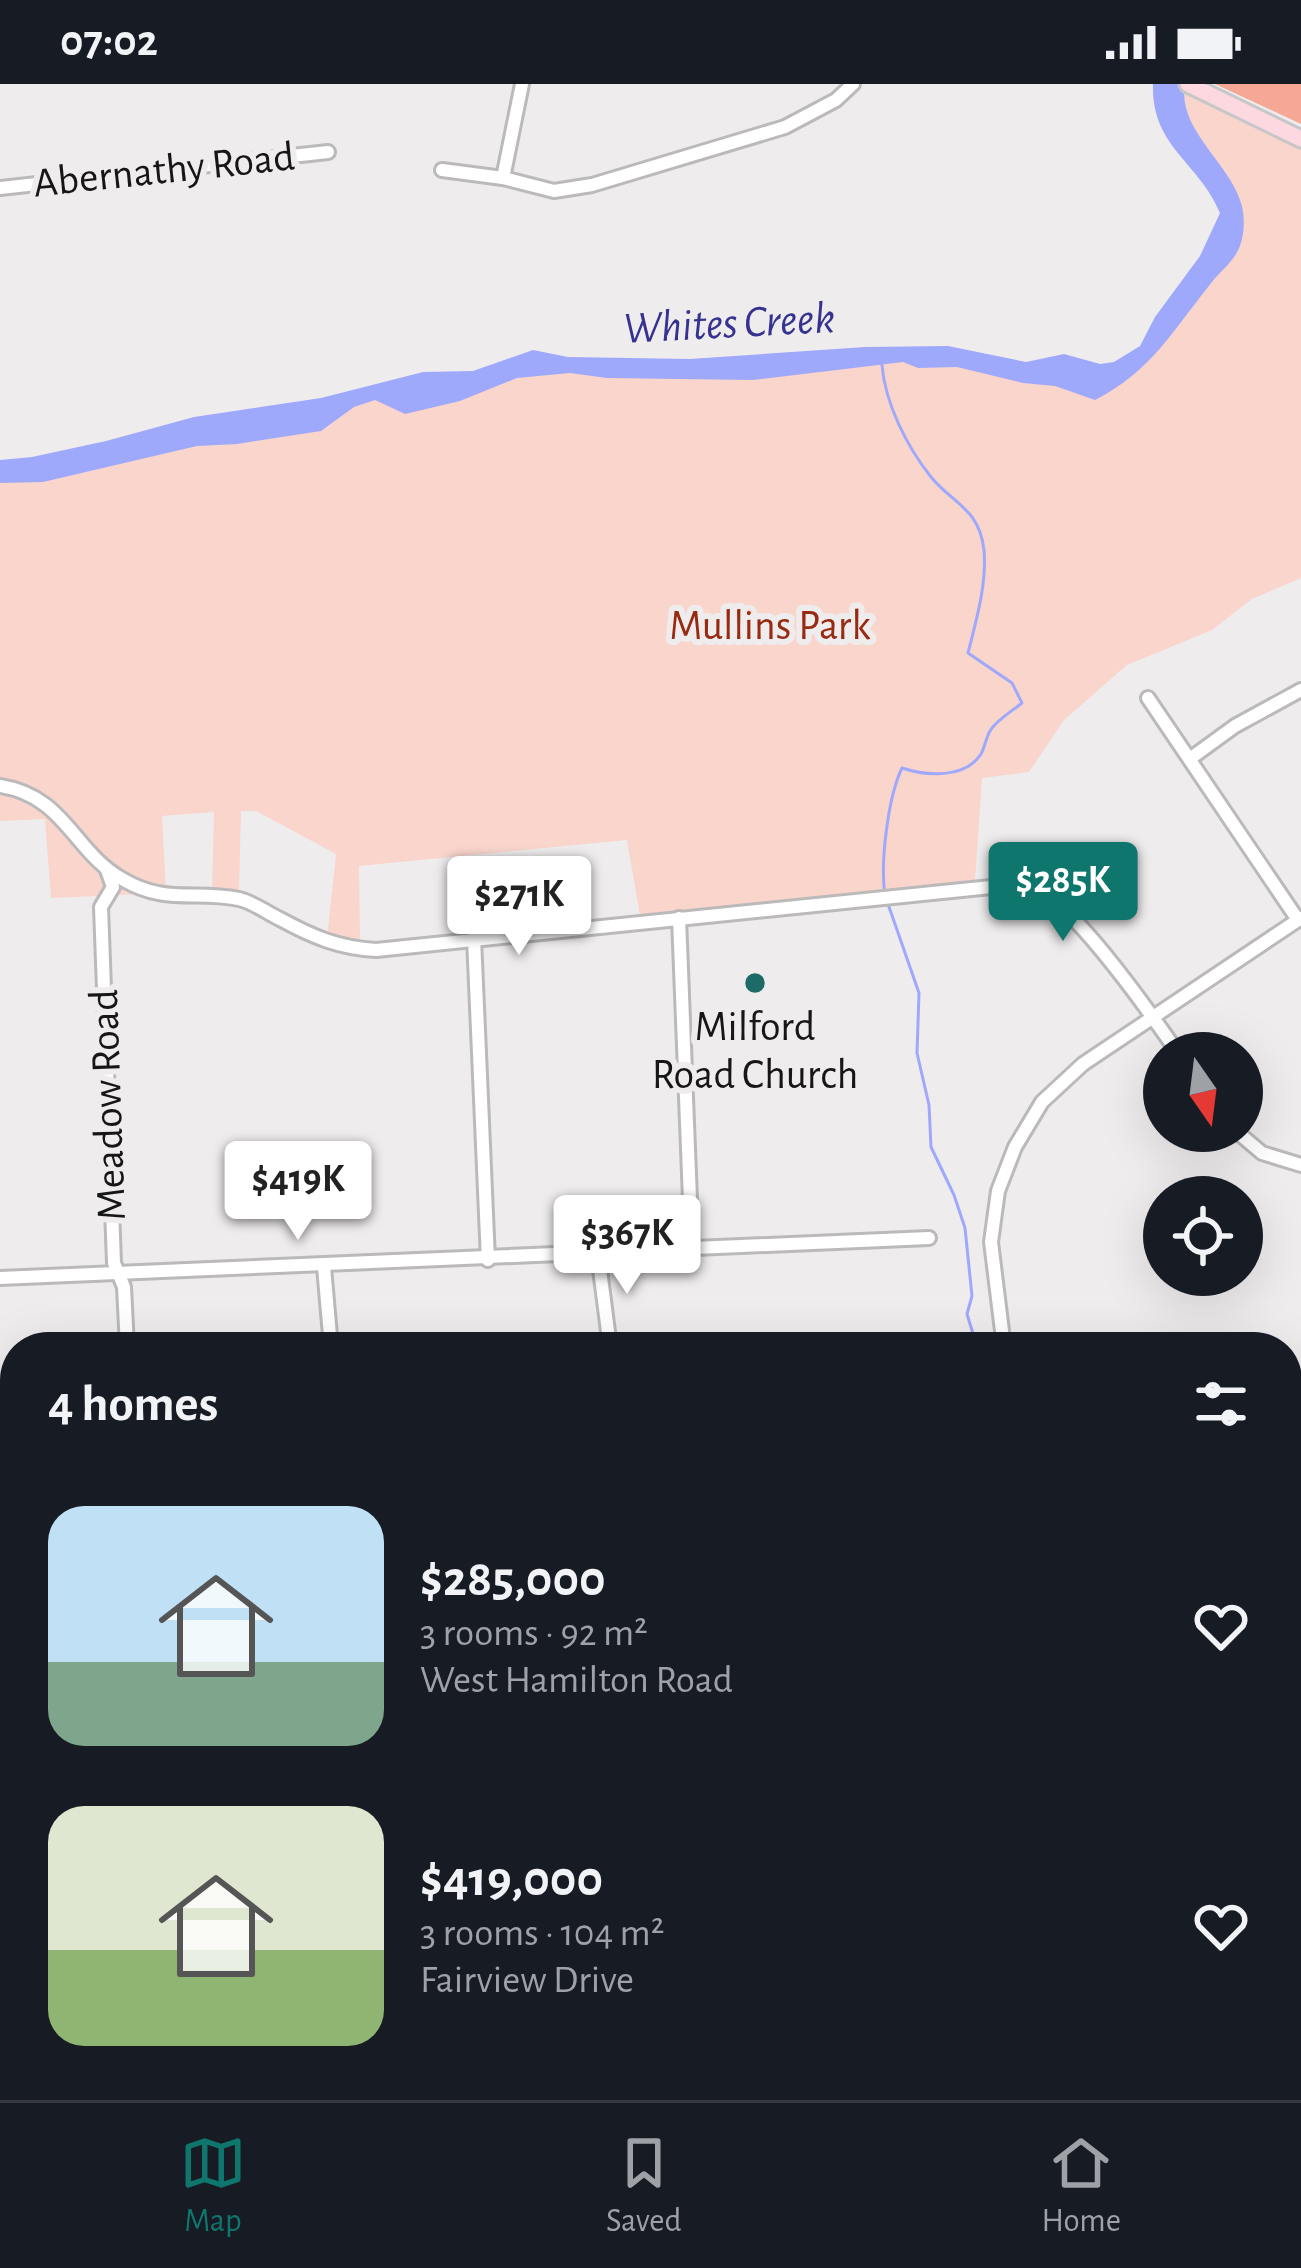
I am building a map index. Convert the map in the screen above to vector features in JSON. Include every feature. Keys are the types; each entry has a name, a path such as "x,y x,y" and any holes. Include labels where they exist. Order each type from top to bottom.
{"main road":[{"path":"1188,84 1301,139"}],"street":[{"path":"503,178 522,84"},
{"path":"442,170 554,191 592,185 784,127 836,100 853,84"},
{"name":"Abernathy Road","path":"0,188 328,152"},
{"path":"1191,758 1235,726 1301,691"},
{"path":"1002,1332 992,1242 998,1191 1042,1102 1083,1064 1300,919 1148,698"},
{"path":"0,786 27,793 52,808 105,867 143,890 173,898 243,900 326,943 348,948 376,950 1001,887 1045,895 1078,925 1164,1032"},
{"name":"Meadow Road","path":"105,867 113,887 101,907 118,1272 124,1287 126,1332"},
{"path":"679,918 692,1251"},
{"path":"474,938 488,1260"},
{"path":"1261,1152 1301,1165"},
{"path":"0,1278 928,1238"},
{"path":"598,1254 608,1332"},
{"path":"324,1267 330,1332"}],"green space":[{"name":"Mullins Park","path":"1182,89 1301,148 1301,578 1252,599 1212,630 1127,665 1064,720 1029,772 982,778 975,880 640,916 627,840 359,866 360,944 327,939 336,854 256,811 241,811 239,893 212,892 214,812 162,816 166,893 51,898 45,819 0,821 0,475 375,396 538,368 894,359 964,363 1054,378 1136,364 1236,200 1184,124"}],"shaded area":[{"path":"1215,84 1301,84 1301,124"}],"water":[{"path":"1153,84 1185,84 1188,115 1195,130 1240,200 1243,235 1234,258 1160,348 1132,376 1095,400 1055,386 903,362 753,380 570,373 517,378 460,401 405,414 375,400 354,407 321,431 197,446 43,482 0,483 0,460 106,441 194,417 321,398 423,372 473,371 533,350 568,357 690,359 948,346 1026,362 1064,354 1100,364 1114,362 1140,346 1155,317 1200,256 1220,213 1160,124"}],"waterway":[{"path":"882,365 892,409 914,452 931,477 971,516 981,536 984,576 968,653 1012,683 1022,703 992,728 981,754 965,768 933,774 902,768 886,830 885,895"},
{"path":"888,904 919,993 917,1053 929,1105 931,1147 965,1228 972,1296 967,1314 972,1332"}],"place":[{"name":"Milford Road Church","path":"755,983"}],"water label":[{"name":"Whites Creek","path":"729,324"}]}
